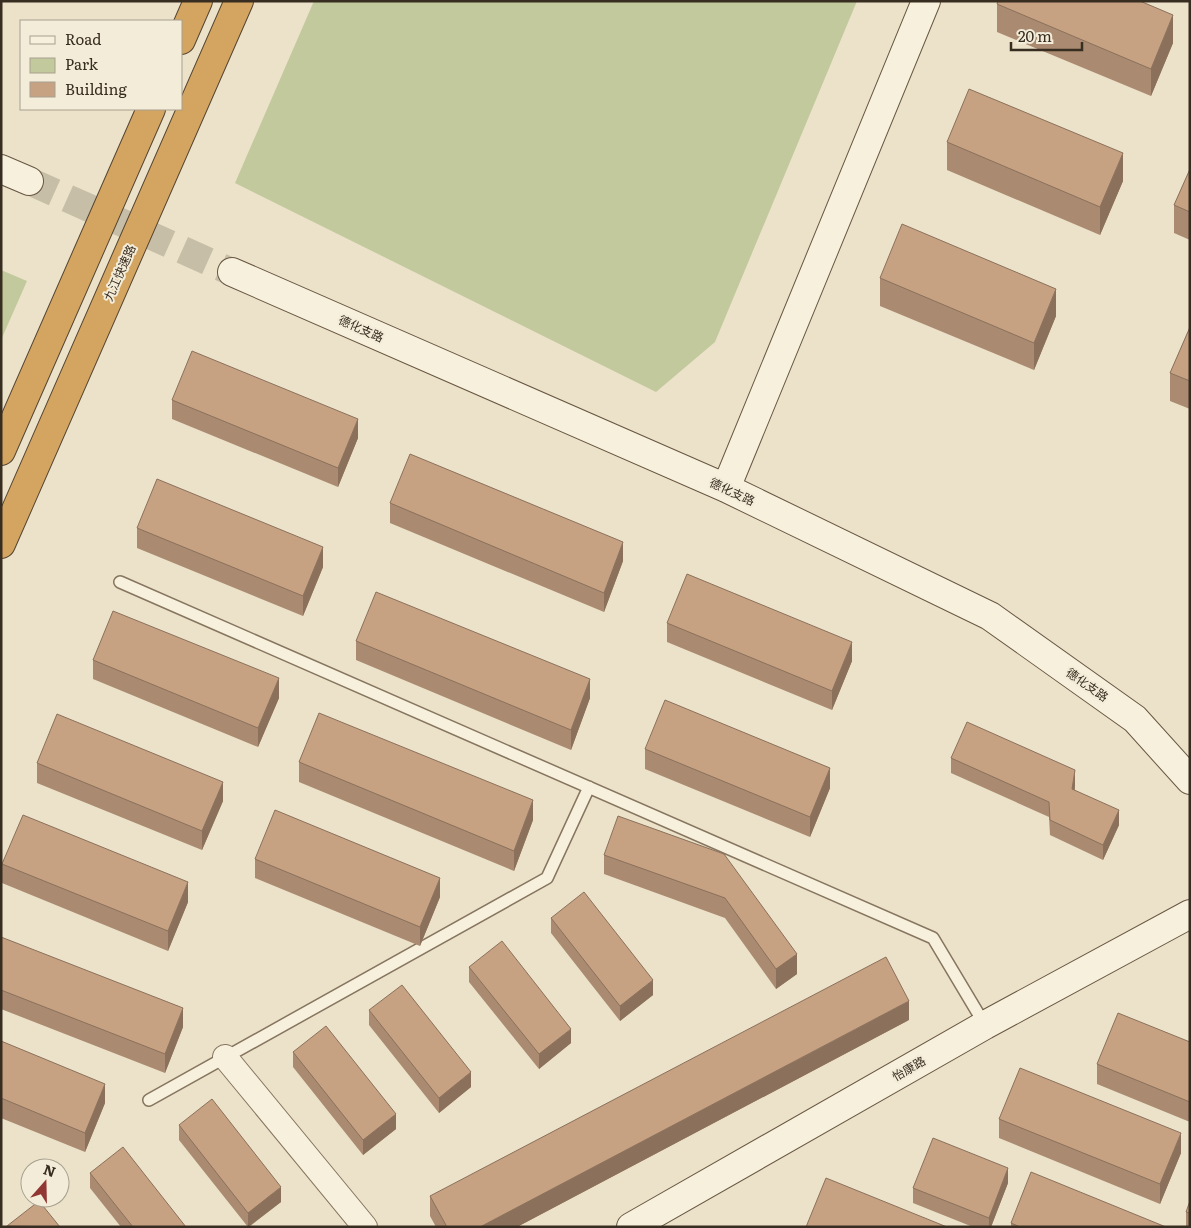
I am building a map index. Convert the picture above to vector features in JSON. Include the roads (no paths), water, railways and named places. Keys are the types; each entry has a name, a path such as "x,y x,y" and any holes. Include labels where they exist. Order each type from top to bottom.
{"highway":[{"path":"182,38 198,1"},
{"name":"九江快速路","path":"1,544 239,1"},
{"path":"1,451 151,110"}],"street":[{"path":"726,488 926,1"},
{"path":"1,169 29,181"},
{"name":"德化支路","path":"232,272 726,488 990,616 1135,719 1190,780"},
{"name":"怡康路","path":"631,1227 985,1025 1190,914"},
{"path":"225,1057 365,1227"}],"lane":[{"path":"120,582 932,938 985,1025"},
{"path":"149,1100 547,878 588,787"}],"tunnel":[{"path":"29,181 232,272"}]}
